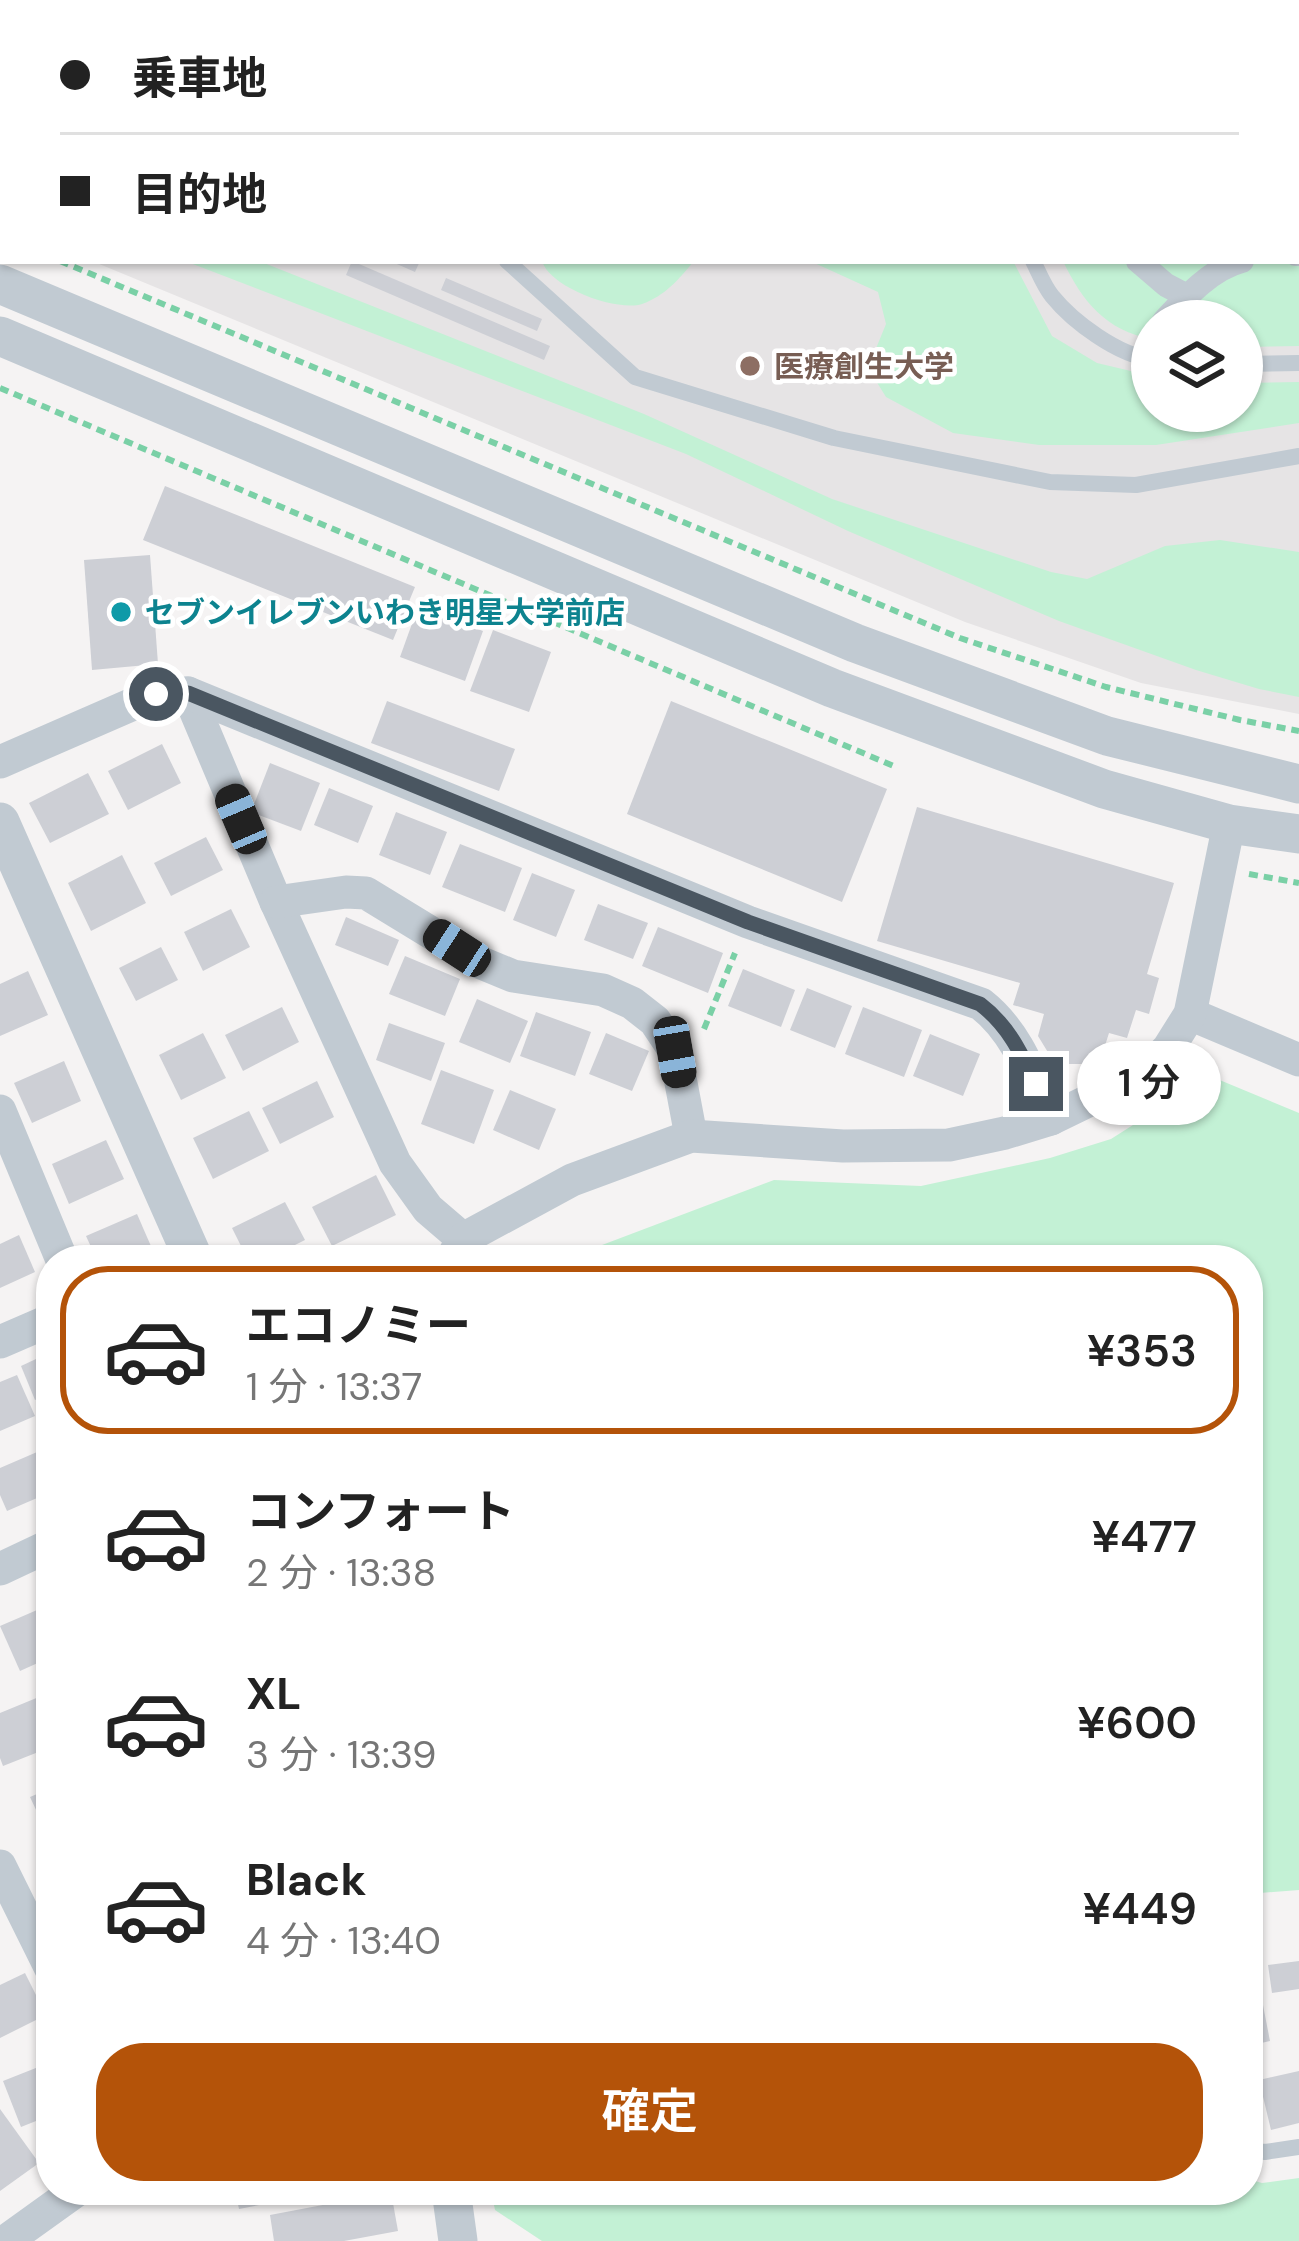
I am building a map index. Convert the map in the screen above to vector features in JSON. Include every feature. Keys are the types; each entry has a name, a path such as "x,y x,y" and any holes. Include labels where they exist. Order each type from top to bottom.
{"street":[{"path":"1142,264 1187,296"},
{"path":"1183,300 1231,264"},
{"path":"0,284 855,643 1107,736 1299,784"},
{"path":"0,335 832,688 1104,789 1228,824 1299,834"},
{"path":"188,693 276,902 395,1163 454,1245"},
{"path":"0,762 156,694 188,693 748,922 980,1004 1000,1019 1020,1050 1051,1119"},
{"path":"0,822 187,1245"},
{"path":"464,1245 572,1180 691,1136 843,1146 949,1145 1051,1119 1148,1069 1168,1049 1190,1014 1228,824"},
{"path":"276,902 366,893 479,962 513,976 603,990 632,1003 655,1021 675,1052 691,1136"},
{"path":"1190,1014 1299,1060"},
{"path":"2,1121 56,1245"},
{"path":"0,1342 36,1326"},
{"path":"0,1568 36,1552"},
{"path":"0,1866 36,1939"},
{"path":"6,2241 56,2205"},
{"path":"453,2205 458,2241"}],"lane":[{"path":"510,264 634,376 834,438 1050,482 1136,485 1299,456"},
{"path":"1034,264 1049,293 1099,338 1131,353"},
{"path":"1263,364 1299,363"},
{"path":"1263,2152 1299,2147"}],"path":[{"path":"68,264 960,638 1106,687 1299,731"},
{"path":"0,388 896,766"},
{"path":"1219,869 1299,883"},
{"path":"675,1052 700,1038 748,922"}],"shaded area":[{"name":"医療創生大学","path":"99,264 1299,264 1299,714 1141,683 965,622"}],"green space":[{"path":"193,264 267,264 644,414 832,499 1051,572 1087,579 1165,546 1220,540 1299,552 1299,697 1196,670 1059,621 848,531 686,454"},
{"path":"544,264 691,264 665,292 631,306 586,296"},
{"path":"817,264 1015,264 1052,336 1097,363 1131,371 1131,432 1240,432 1156,445 1039,445 953,433 886,397 868,368 886,324 878,292"},
{"path":"1065,264 1299,264 1299,346 1263,347 1263,300 1131,300 1131,333 1087,301"},
{"path":"1299,382 1299,423 1263,429 1263,383"},
{"path":"1210,1076 1299,1113 1299,1890 1263,1893 1263,1245 602,1245 774,1180 921,1186 1050,1158 1111,1139"},
{"path":"1299,2178 1299,2241 542,2241 494,2205 1263,2205 1263,2183"}],"building":[{"path":"351,264 359,264 550,346 544,360 346,275"},
{"path":"446,278 542,319 537,331 441,290"},
{"path":"165,486 415,587 393,640 143,540"},
{"name":"セブンイレブンいわき明星大学前店","path":"150,555 158,664 92,670 84,560"},
{"path":"418,607 483,631 465,681 400,657"},
{"path":"493,630 551,652 529,712 470,691"},
{"path":"387,701 515,749 499,791 371,743"},
{"path":"671,701 887,789 842,902 627,814"},
{"path":"162,744 181,783 128,810 108,771"},
{"path":"270,763 320,783 301,831 251,812"},
{"path":"88,773 109,814 50,843 29,803"},
{"path":"329,788 373,806 358,843 314,825"},
{"path":"917,807 1174,883 1147,974 1159,978 1149,1014 1136,1010 1127,1038 1109,1033 1102,1055 1086,1064 1066,1064 1049,1054 1038,1036 1044,1014 1013,1005 1020,983 877,941"},
{"path":"396,812 447,832 430,875 379,855"},
{"path":"206,837 223,870 171,896 154,863"},
{"path":"460,844 522,868 505,912 442,887"},
{"path":"122,855 146,903 91,931 68,883"},
{"path":"532,873 575,890 556,937 513,920"},
{"path":"598,904 648,923 633,959 584,940"},
{"path":"231,909 250,947 203,971 184,932"},
{"path":"346,917 399,940 388,966 335,945"},
{"path":"658,927 723,953 708,993 642,966"},
{"path":"161,947 178,980 136,1001 119,968"},
{"path":"405,956 460,979 445,1016 389,994"},
{"path":"743,969 795,990 781,1027 728,1006"},
{"path":"28,971 48,1015 0,1036 0,984"},
{"path":"807,988 852,1006 835,1048 790,1030"},
{"path":"477,999 528,1021 510,1063 459,1042"},
{"path":"282,1007 299,1042 243,1071 225,1035"},
{"path":"863,1007 922,1030 904,1077 845,1054"},
{"path":"536,1012 591,1032 575,1076 520,1056"},
{"path":"389,1023 445,1043 431,1081 376,1060"},
{"path":"203,1033 226,1078 181,1100 159,1055"},
{"path":"606,1033 649,1051 632,1091 589,1074"},
{"path":"930,1034 980,1054 963,1096 913,1076"},
{"path":"64,1061 81,1101 32,1123 14,1083"},
{"path":"441,1070 494,1090 474,1144 421,1124"},
{"path":"317,1081 334,1117 280,1144 262,1108"},
{"path":"510,1090 556,1109 539,1150 493,1130"},
{"path":"249,1111 269,1151 213,1179 193,1138"},
{"path":"106,1140 124,1179 69,1204 52,1164"},
{"path":"376,1175 396,1215 331,1245 312,1207"},
{"path":"285,1202 305,1240 295,1245 240,1245 232,1228"},
{"path":"137,1214 150,1245 90,1245 86,1236"},
{"path":"19,1235 35,1272 0,1288 0,1244"},
{"path":"36,1359 35,1400 21,1366"},
{"path":"17,1375 35,1416 0,1431 0,1382"},
{"path":"36,1452 36,1498 7,1511 0,1495 0,1468"},
{"path":"36,1610 36,1664 20,1671 0,1626"},
{"path":"36,1698 36,1753 3,1766 0,1713"},
{"path":"1299,1961 1299,1989 1272,1993 1268,1965"},
{"path":"25,1973 36,1995 36,2020 0,2038 0,1985"},
{"path":"1263,2005 1270,2041 1263,2043"},
{"path":"36,2068 36,2121 21,2127 3,2081"},
{"path":"1299,2071 1299,2123 1271,2130 1263,2079"},
{"path":"0,2109 36,2165 0,2191"},
{"path":"323,2205 393,2205 398,2231 344,2241 274,2241 270,2215"}],"place":[{"name":"医療創生大学","path":"750,366"},
{"name":"セブンイレブンいわき明星大学前店","path":"121,612"}],"route":[{"path":"156,694 188,693 748,922 980,1004 1000,1019 1036,1084"}]}
